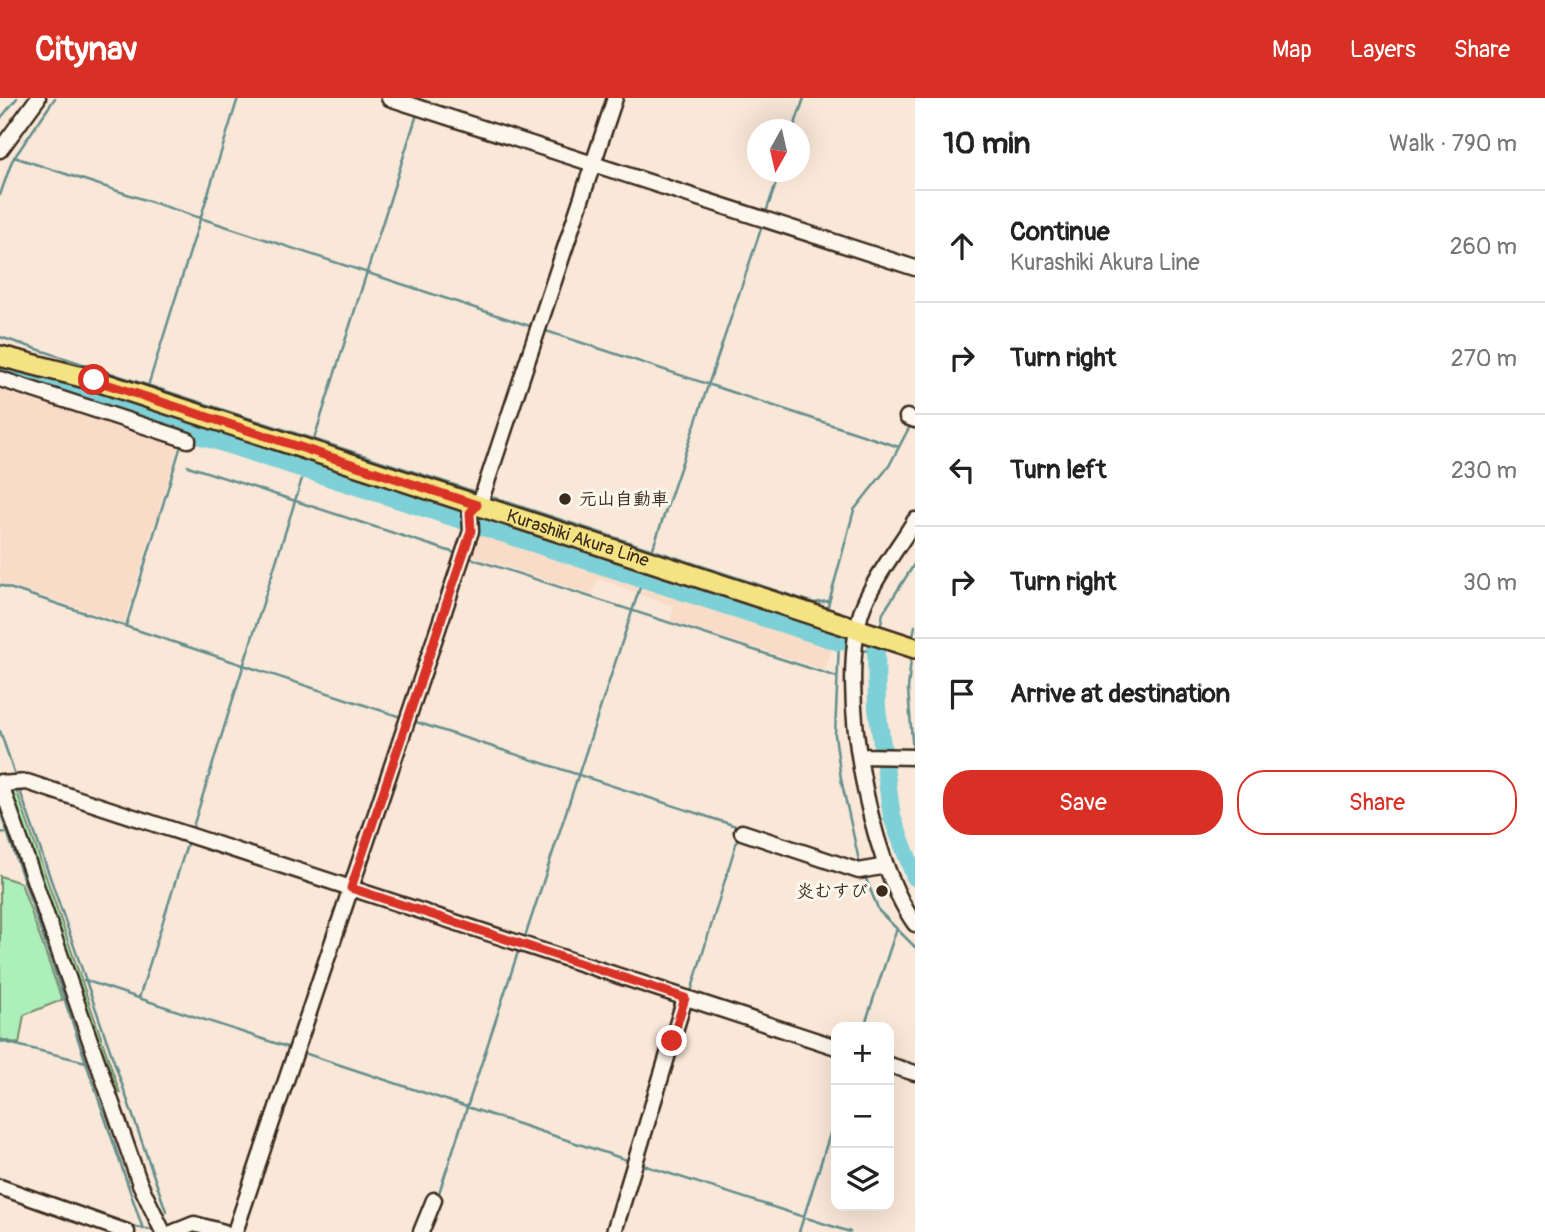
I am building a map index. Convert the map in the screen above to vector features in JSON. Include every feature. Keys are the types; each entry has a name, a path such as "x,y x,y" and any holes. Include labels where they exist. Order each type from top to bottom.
{"main road":[{"name":"Kurashiki Akura Line","path":"0,356 94,380 477,508 915,648"}],"street":[{"path":"0,150 38,98"},
{"path":"389,98 417,104 915,268"},
{"path":"234,1232 615,98"},
{"path":"0,379 185,439"},
{"path":"915,520 864,605 858,629 854,706 869,811 886,866 915,924"},
{"path":"860,756 915,757"},
{"path":"9,782 351,888 831,1045"},
{"path":"9,782 140,1184 163,1232"},
{"path":"742,832 862,870 886,866"},
{"path":"614,1232 685,998"},
{"path":"894,1067 915,1073"},
{"path":"0,1187 127,1232"},
{"path":"422,1232 434,1199"},
{"path":"177,1230 194,1224 224,1232"}],"shaded area":[{"path":"0,382 180,441 124,623 0,583"},
{"path":"477,529 619,576 619,579 638,585 636,592 598,579 592,595 470,555"},
{"path":"643,586 833,646 825,670 670,621 674,606 640,595"}],"green space":[{"path":"15,786 120,1093 114,1095 11,797"},
{"path":"0,876 21,883 62,1000 24,1015 19,1044 0,1039"}],"waterway":[{"path":"0,119 17,98"},
{"path":"0,195 12,161 55,98"},
{"path":"148,386 238,98"},
{"path":"797,119 804,98"},
{"path":"314,439 418,111"},
{"path":"14,157 533,327"},
{"path":"765,215 777,182"},
{"path":"652,551 763,223"},
{"path":"543,330 899,447"},
{"path":"0,337 479,493"},
{"path":"0,371 839,642"},
{"path":"138,415 142,405"},
{"path":"828,606 854,510 889,466 911,424"},
{"path":"126,626 182,442"},
{"path":"188,466 458,554"},
{"path":"192,830 305,469"},
{"path":"489,496 814,603 828,601"},
{"path":"467,557 837,677"},
{"path":"881,624 883,613 915,563"},
{"path":"524,940 646,569"},
{"path":"0,585 404,718"},
{"path":"826,637 829,626"},
{"path":"913,636 915,626"},
{"path":"839,642 835,735 841,779 860,865"},
{"path":"876,647 877,708 892,817 915,877"},
{"path":"863,650 876,653"},
{"path":"911,658 908,689 913,753"},
{"path":"413,721 739,827"},
{"path":"0,731 16,778"},
{"path":"912,763 915,777"},
{"path":"19,788 166,1211"},
{"path":"0,811 143,1229"},
{"path":"0,832 8,833"},
{"path":"690,995 739,834"},
{"path":"139,998 188,841"},
{"path":"864,874 879,911 915,947"},
{"path":"866,1022 896,931"},
{"path":"438,1196 519,949"},
{"path":"84,980 290,1048"},
{"path":"0,1041 86,1062"},
{"path":"301,1052 630,1161"},
{"path":"799,1232 831,1131"},
{"path":"640,1164 850,1232"},
{"path":"129,1226 153,1230"}],"place":[{"name":"元山自動車","path":"565,499"},
{"name":"炎むすび","path":"882,891"}],"route":[{"path":"94,380 477,505 470,513 471,531 351,888 685,998 672,1041"}]}
